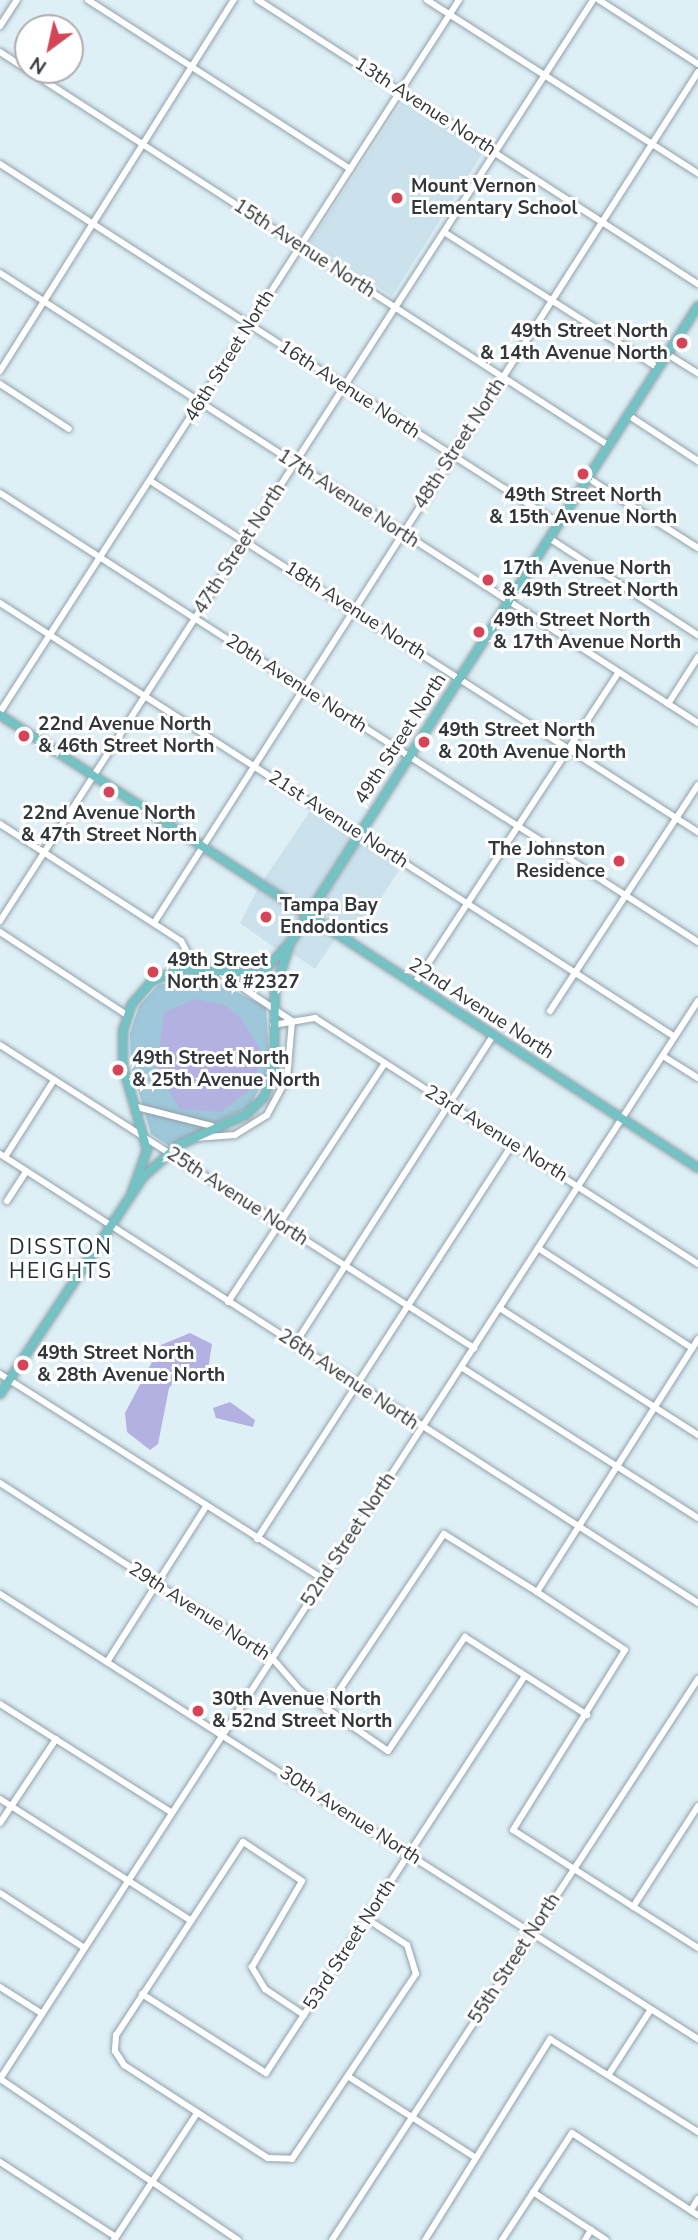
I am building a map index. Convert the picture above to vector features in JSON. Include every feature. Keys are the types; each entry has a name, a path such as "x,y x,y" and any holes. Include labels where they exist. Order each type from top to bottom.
{"main road":[{"name":"49th Street North","path":"127,1015 152,981 196,968 222,974 261,974 289,943 698,306"},
{"name":"22nd Avenue North","path":"0,714 200,847 698,1168"},
{"path":"0,1394 132,1192 169,1153 212,1126 247,1114 264,1097 274,1070 274,1009 289,943"},
{"path":"127,1015 123,1066 146,1138 132,1192"}],"street":[{"path":"0,26 17,0"},
{"path":"88,0 350,169"},
{"path":"0,371 234,0"},
{"name":"13th Avenue North","path":"258,0 698,284"},
{"path":"427,0 698,173"},
{"name":"46th Street North","path":"0,714 459,0"},
{"name":"47th Street North","path":"0,921 593,0"},
{"path":"599,0 698,64"},
{"name":"15th Avenue North","path":"0,52 608,445"},
{"name":"48th Street North","path":"155,923 200,847 698,72"},
{"name":"16th Avenue North","path":"0,164 344,388 558,523"},
{"path":"444,232 658,368"},
{"name":"17th Avenue North","path":"0,273 200,405 698,723"},
{"path":"667,354 698,373"},
{"path":"0,384 69,429"},
{"path":"628,415 698,461"},
{"path":"587,478 698,548"},
{"name":"18th Avenue North","path":"152,481 698,832"},
{"name":"20th Avenue North","path":"0,493 698,943"},
{"path":"549,538 698,635"},
{"name":"21st Avenue North","path":"0,603 675,1037"},
{"path":"668,704 698,657"},
{"path":"414,985 618,673"},
{"path":"551,1011 698,785"},
{"path":"0,824 155,923 188,949 196,968"},
{"path":"0,932 127,1015"},
{"path":"222,974 274,1009"},
{"name":"52nd Street North","path":"0,2078 501,1309 538,1248 624,1120 698,1001"},
{"name":"23rd Avenue North","path":"274,1009 292,1021"},
{"name":"23rd Avenue North","path":"273,1025 311,1016 698,1264"},
{"path":"191,1138 235,1135 267,1115 287,1078 292,1021"},
{"path":"295,1344 493,1036"},
{"name":"25th Avenue North","path":"0,1045 474,1348"},
{"path":"663,1056 698,1078"},
{"path":"228,1302 385,1063"},
{"path":"2,1155 54,1080"},
{"path":"137,1107 212,1126"},
{"path":"257,1539 513,1144"},
{"name":"26th Avenue North","path":"2,1155 422,1429 698,1603"},
{"path":"8,1200 26,1172"},
{"path":"538,1248 692,1348"},
{"path":"501,1309 698,1435"},
{"path":"537,1592 698,1339"},
{"path":"461,1367 698,1518"},
{"path":"0,1374 205,1508 323,1580"},
{"name":"29th Avenue North","path":"0,1483 272,1658 326,1710 388,1751 465,1637 525,1676"},
{"path":"107,1662 205,1508"},
{"path":"326,1710 444,1534 625,1650 513,1830 696,1946 698,1937"},
{"name":"30th Avenue North","path":"0,1594 698,2039"},
{"path":"525,1676 587,1715"},
{"name":"53rd Street North","path":"142,1994 266,2073 525,1676"},
{"name":"55th Street North","path":"332,2240 698,1679"},
{"path":"0,1704 171,1812"},
{"path":"0,1823 55,1739"},
{"path":"0,1799 190,1920"},
{"path":"634,1907 698,1807"},
{"path":"304,2015 255,1979 255,1956 302,1881 243,1842 116,2035 116,2051 124,2065 197,2113 281,2161 303,2149 417,1964 407,1945 368,1919"},
{"path":"0,1893 83,1947"},
{"path":"0,1987 41,2013"},
{"path":"609,2074 650,2009"},
{"path":"425,2240 472,2156 550,2039 698,2132"},
{"path":"349,2077 472,2156"},
{"path":"0,2078 154,2179 238,2240"},
{"path":"0,2162 115,2239 197,2113"},
{"path":"502,2240 572,2133 698,2215"},
{"path":"533,2192 606,2240"},
{"path":"691,2210 698,2199"},
{"path":"585,2240 592,2231"}],"shaded area":[{"name":"Mount Vernon Elementary School","path":"402,102 482,154 392,296 310,243"},
{"path":"312,808 355,835 307,911 262,882"},
{"path":"360,839 402,866 353,941 312,914"},
{"path":"258,888 303,917 279,951 240,923"},
{"path":"308,920 336,938 315,969 290,952"},
{"path":"204,975 266,1007 270,1070 249,1107 169,1146 151,1134 131,1066 130,1033 139,1006 158,985"},
{"path":"196,999 226,1006 241,1018 262,1053 253,1087 221,1112 180,1109 157,1070 164,1012"},
{"path":"190,1333 212,1344 207,1375 178,1377 169,1388 158,1444 150,1450 127,1432 125,1413 161,1345"},
{"path":"230,1402 255,1420 253,1427 216,1418 213,1408"}],"place":[{"name":"Mount Vernon Elementary School","path":"397,198"},
{"name":"49th Street North & 14th Avenue North","path":"682,343"},
{"name":"49th Street North & 15th Avenue North","path":"583,474"},
{"name":"17th Avenue North & 49th Street North","path":"488,580"},
{"name":"49th Street North & 17th Avenue North","path":"479,632"},
{"name":"22nd Avenue North & 46th Street North","path":"24,736"},
{"name":"49th Street North & 20th Avenue North","path":"424,742"},
{"name":"22nd Avenue North & 47th Street North","path":"109,792"},
{"name":"The Johnston Residence","path":"619,861"},
{"name":"Tampa Bay Endodontics","path":"266,917"},
{"name":"49th Street North & #2327","path":"153,972"},
{"name":"49th Street North & 25th Avenue North","path":"118,1070"},
{"name":"49th Street North & 28th Avenue North","path":"23,1365"},
{"name":"30th Avenue North & 52nd Street North","path":"198,1711"}],"district":[{"name":"DISSTON HEIGHTS","path":"61,1259"}]}
